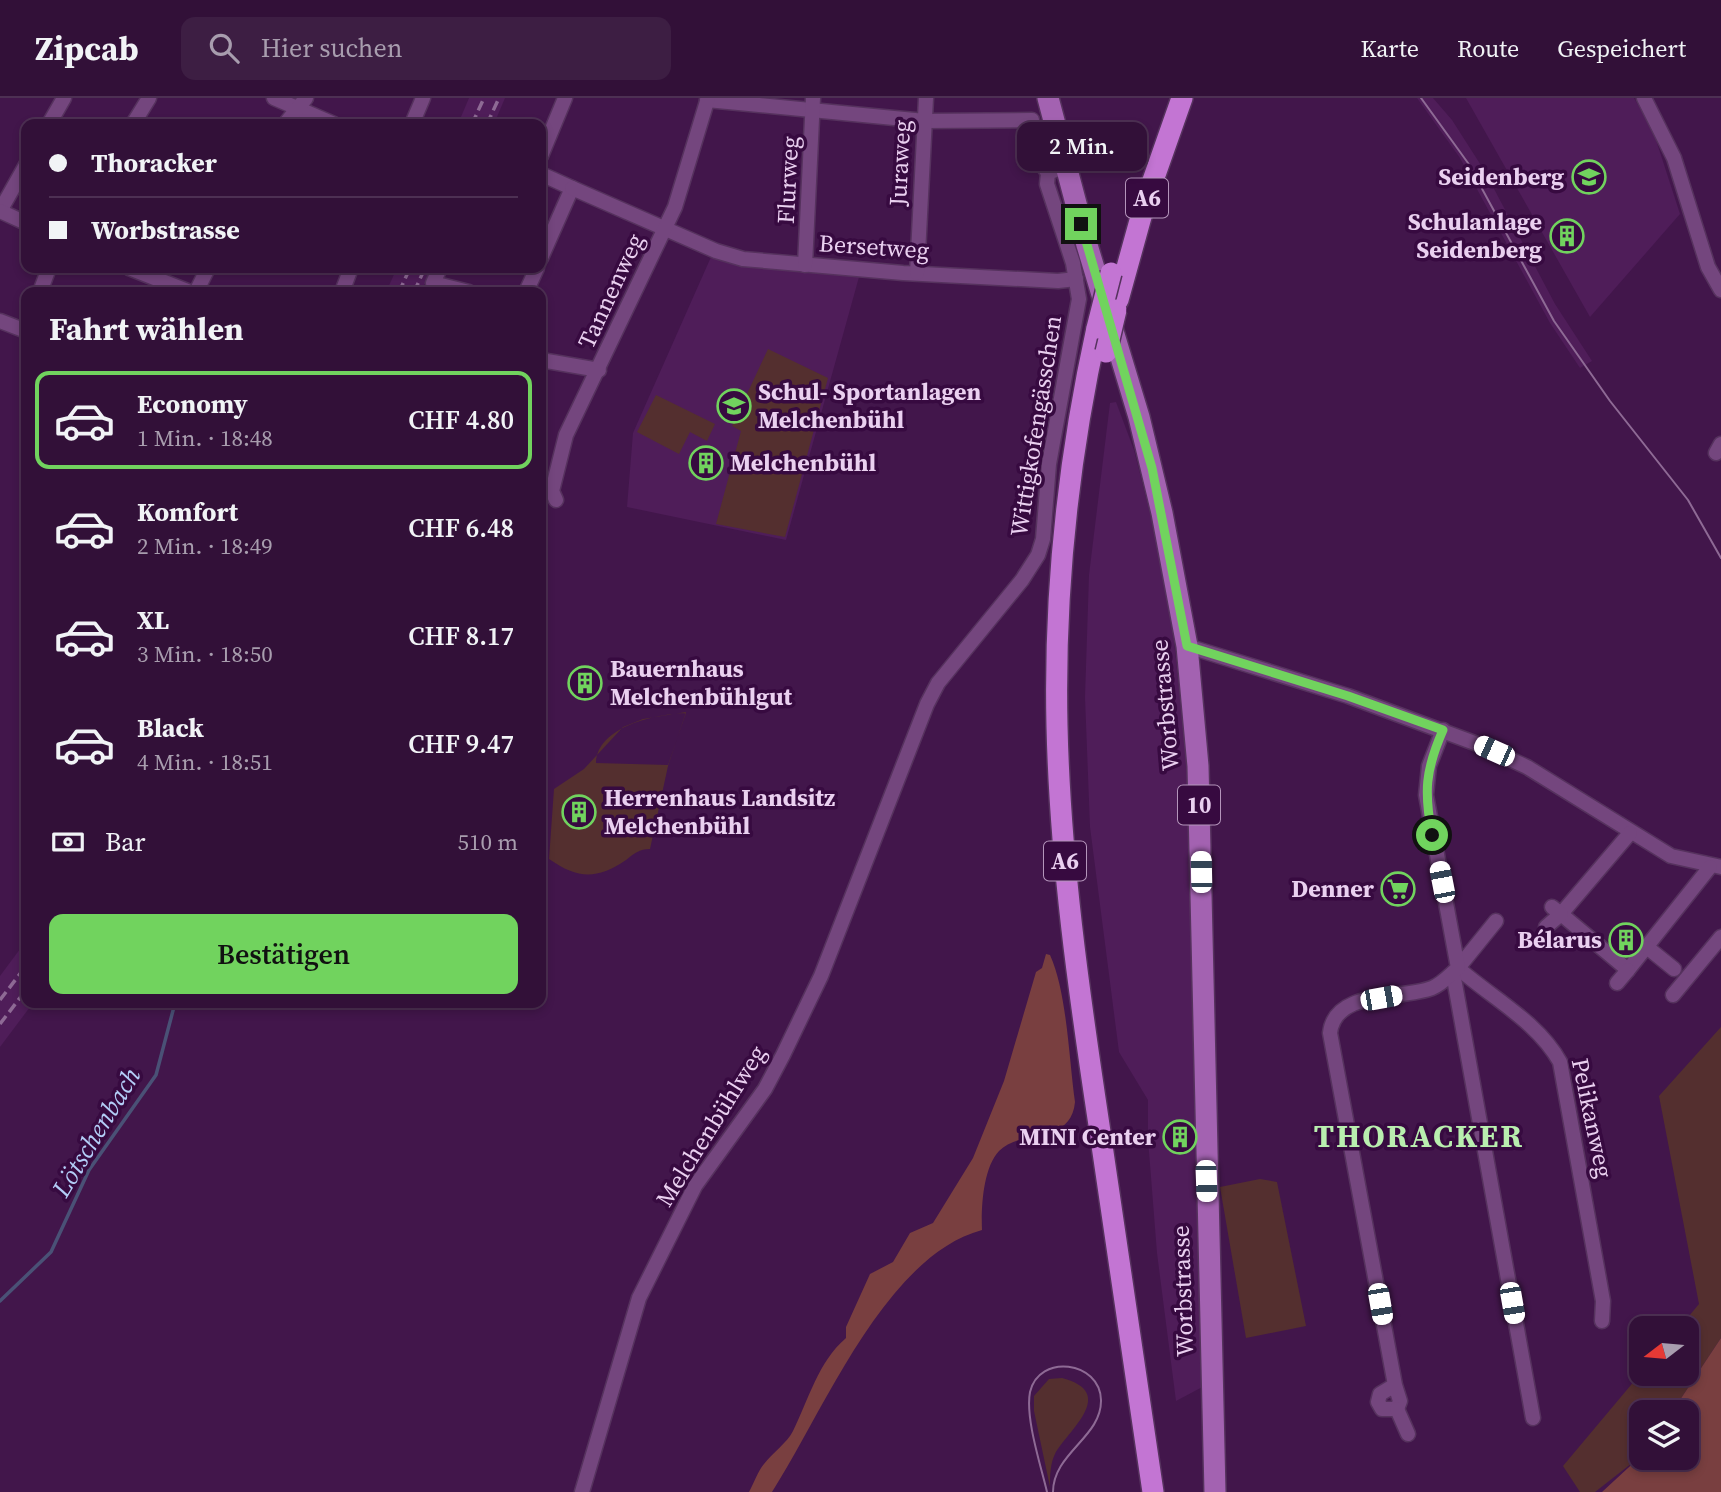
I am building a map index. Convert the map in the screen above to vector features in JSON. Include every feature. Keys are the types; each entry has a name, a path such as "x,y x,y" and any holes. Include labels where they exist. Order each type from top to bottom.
{"highway":[{"name":"A6","path":"1153,1492 1077,969 1058,765 1057,667 1062,562 1077,431 1111,272 1167,98"},
{"name":"A6","path":"1167,1492 1092,977 1073,774 1071,676 1075,571 1087,461 1106,352 1144,206 1182,98"}],"main road":[{"name":"Worbstrasse","path":"1048,98 1056,169 1152,468 1187,646 1198,766 1215,1492"}],"street":[{"path":"52,119 64,98"},
{"path":"136,119 149,98"},
{"path":"274,98 301,103 326,119"},
{"path":"414,119 424,98"},
{"path":"546,144 565,98"},
{"name":"Juraweg","path":"917,273 926,98"},
{"path":"1644,98 1674,158 1708,267 1721,290"},
{"path":"708,99 813,105 925,121 1032,120 1040,162 1056,169 1047,184 1076,279"},
{"name":"Tannenweg","path":"556,500 552,491 566,435 665,230 684,184 708,99"},
{"path":"289,119 301,103"},
{"name":"Flurweg","path":"805,265 813,105"},
{"path":"21,173 0,211 21,221"},
{"name":"Bersetweg","path":"546,176 729,256 805,265 917,273 1058,281 1076,279"},
{"path":"546,247 572,188"},
{"path":"142,273 177,287"},
{"path":"438,273 433,283 449,287"},
{"name":"Wittigkofengässchen","path":"833,945 927,704 938,683 1022,580 1038,555 1043,539 1049,464 1079,299 1076,279"},
{"path":"0,321 21,329"},
{"path":"546,361 599,370"},
{"path":"1187,646 1348,696 1443,730 1527,767 1671,856 1715,867 1617,983"},
{"path":"1443,730 1429,766 1426,795 1533,1418"},
{"path":"1546,927 1557,911 1630,833"},
{"path":"1557,911 1628,970"},
{"path":"1408,1434 1397,1409 1382,1409 1378,1402 1380,1394 1395,1385 1331,1027 1336,1016 1347,1006 1433,988 1455,970 1496,921"},
{"path":"1673,995 1721,937"},
{"name":"Melchenbühlweg","path":"582,1492 639,1298 695,1186 765,1089 833,945"},
{"path":"1648,947 1674,969"},
{"name":"Pelikanweg","path":"1455,970 1542,1036 1560,1062 1604,1301 1602,1321"}],"shaded area":[{"path":"469,98 505,98 496,119 460,119"},
{"path":"1417,98 1433,98 1452,120 1484,170 1555,304 1592,361 1580,368 1550,323 1460,158"},
{"name":"Seidenberg","path":"1466,98 1634,98 1642,112 1656,140 1680,214 1590,317"},
{"name":"Schul- Sportanlagen Melchenbühl","path":"711,257 728,263 859,277 786,540 627,507 633,433"},
{"path":"395,273 430,273 423,287 388,287"},
{"path":"768,349 828,378 785,537 716,524 741,431 732,426"},
{"path":"656,395 715,424 707,441 690,432 679,454 637,432"},
{"path":"1116,402 1134,450 1161,557 1172,622 1190,792 1208,1384 1176,1401 1157,1253 1148,1139 1148,1100 1119,1052 1090,827 1085,697 1089,575 1110,403"},
{"path":"677,739 668,766 650,849 637,852 615,867 596,874 578,873 549,859 554,789 584,769 598,754 596,763 668,765"},
{"path":"21,948 21,1008 29,1008 0,1047 0,976"},
{"path":"1046,954 1050,955 1056,970 1064,1007 1075,1102 1072,1116 1065,1125 1055,1130 1009,1144 999,1151 986,1178 982,1230 947,1245 915,1271 886,1303 835,1381 772,1492 749,1492 767,1460 790,1435 828,1358 846,1338 846,1327 870,1274 893,1262 910,1233 933,1223 973,1158 1004,1081 1036,972 1042,968"},
{"path":"1721,1027 1721,1338 1699,1371 1699,1316 1689,1316 1699,1304 1659,1096"},
{"path":"1260,1179 1277,1182 1306,1326 1246,1338 1220,1187"},
{"path":"1721,1338 1721,1492 1602,1492 1629,1467 1629,1470 1699,1470 1699,1400 1680,1400 1689,1386 1699,1386 1699,1371"},
{"path":"1062,1378 1079,1385 1087,1393 1088,1403 1078,1424 1055,1454 1051,1466 1050,1487 1034,1411 1034,1396 1049,1379"},
{"path":"1630,1386 1689,1386 1680,1400 1629,1400 1629,1465 1595,1492 1580,1492 1563,1466"}],"waterway":[{"name":"Lötschenbach","path":"0,1301 51,1252 89,1170 156,1075 174,1008"}],"tram line":[{"path":"1421,98 1468,163 1554,321 1610,401 1688,500 1721,558"},
{"path":"1047,1492 1032,1428 1030,1392 1045,1371 1068,1367 1091,1377 1098,1387 1101,1400 1094,1424 1061,1466 1055,1478 1053,1492"}],"railway":[{"path":"474,119 484,98"},
{"path":"489,119 499,98"},
{"path":"401,287 408,273"},
{"path":"416,287 423,273"},
{"path":"0,1000 21,973"},
{"path":"0,1024 21,997"}],"place":[{"name":"Seidenberg","path":"1589,177"},
{"name":"Schulanlage Seidenberg","path":"1567,236"},
{"name":"Schul- Sportanlagen Melchenbühl","path":"734,406"},
{"name":"Melchenbühl","path":"706,463"},
{"name":"Bauernhaus Melchenbühlgut","path":"585,683"},
{"name":"Herrenhaus Landsitz Melchenbühl","path":"579,812"},
{"name":"Denner","path":"1398,889"},
{"name":"Bélarus","path":"1626,940"},
{"name":"MINI Center","path":"1180,1137"}],"district":[{"name":"THORACKER","path":"1419,1136"}],"route":[{"path":"1081,224 1152,468 1187,646 1348,696 1443,730 1429,766 1425,788 1432,835"}]}
